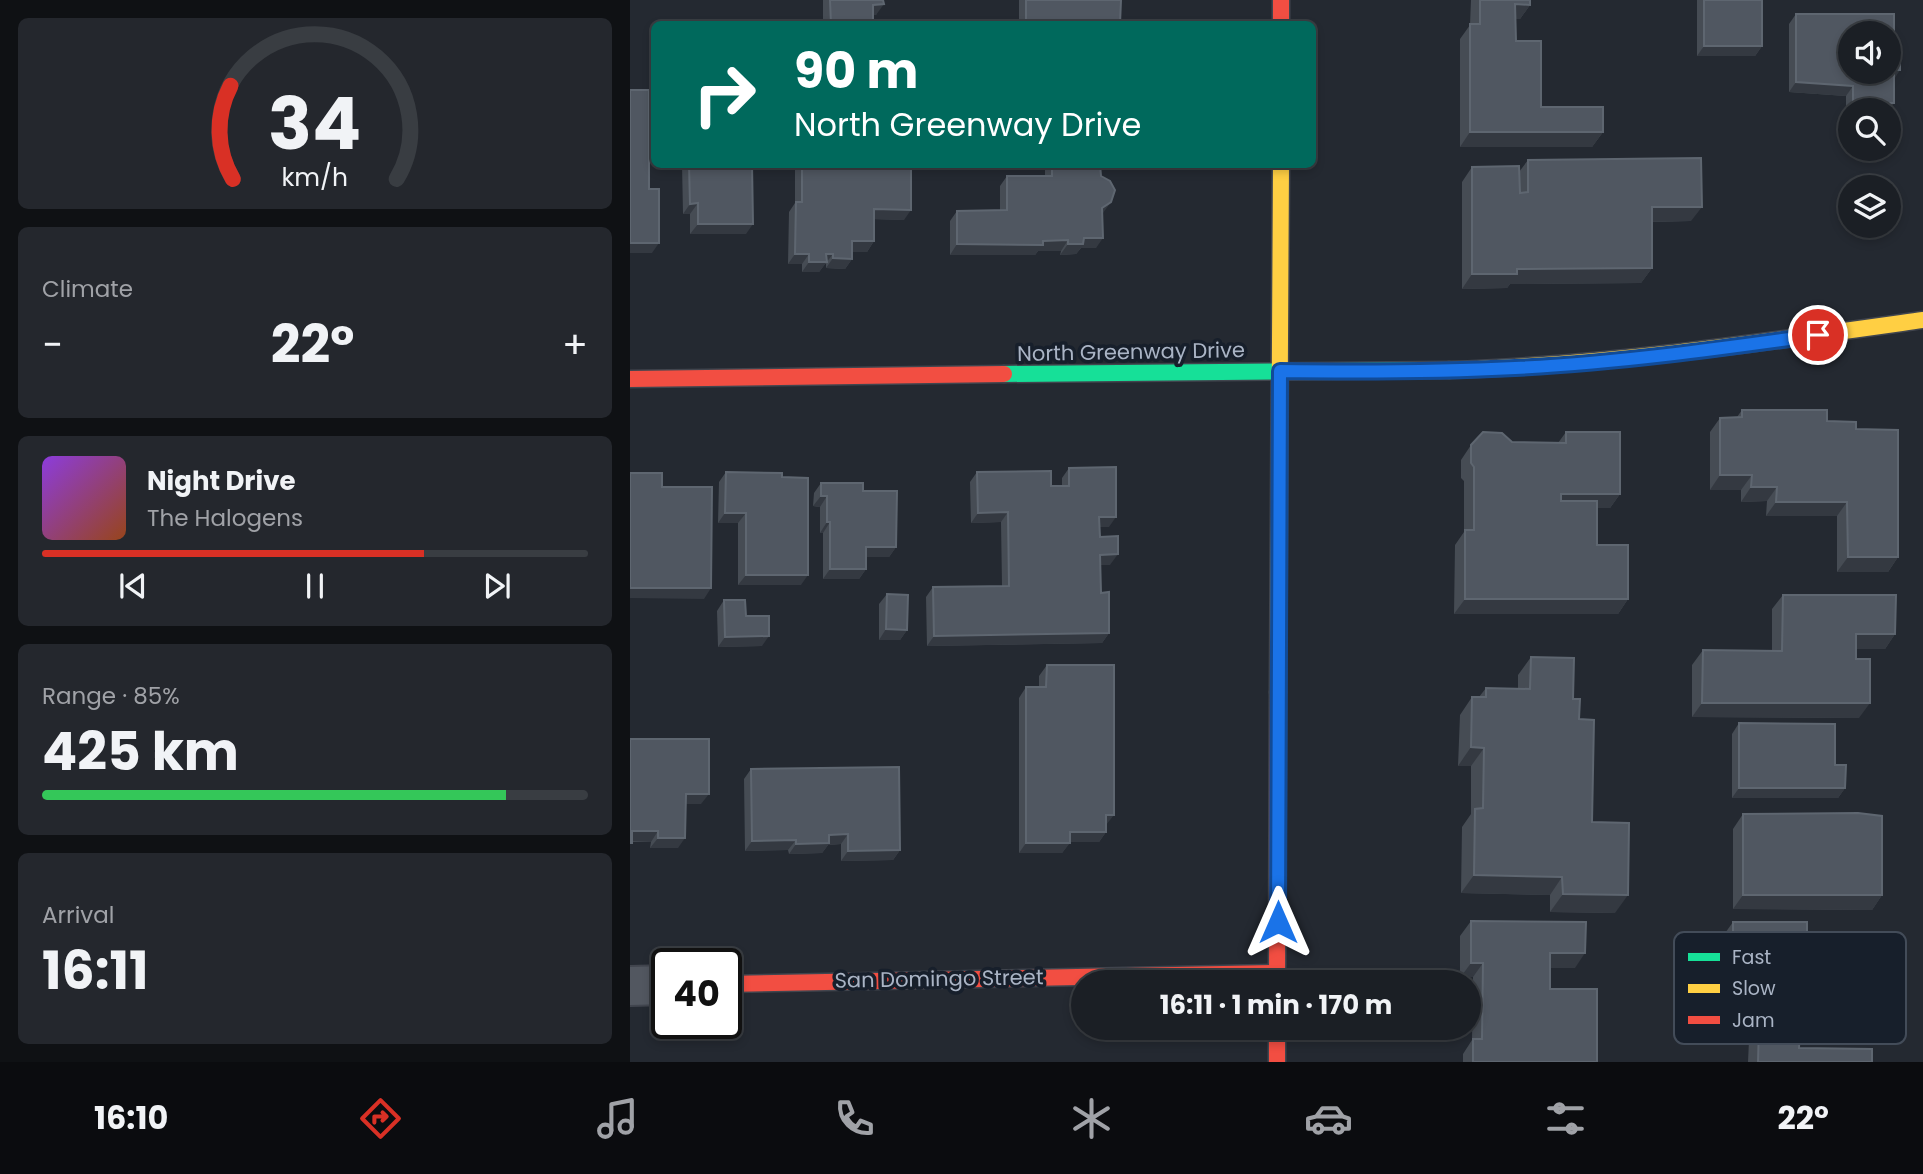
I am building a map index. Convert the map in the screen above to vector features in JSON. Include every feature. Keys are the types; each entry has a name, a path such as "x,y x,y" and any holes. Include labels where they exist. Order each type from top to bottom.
{"street":[{"path":"1281,0 1281,21"},
{"path":"1277,970 1281,168"},
{"name":"North Greenway Drive","path":"630,379 1280,371 1402,372 1571,364 1694,352 1923,320"},
{"name":"San Domingo Street","path":"742,984 1071,980"},
{"path":"630,986 651,985"},
{"path":"1277,1040 1277,1062"}],"building":[{"path":"830,0 883,0 884,4 873,5 873,21 831,21"},
{"path":"1026,0 1121,0 1120,21 1026,21"},
{"path":"1480,0 1530,0 1530,5 1515,4 1516,41 1541,41 1541,107 1603,107 1603,132 1470,132 1470,24 1480,24"},
{"path":"1704,0 1762,0 1762,46 1704,46"},
{"path":"1796,14 1894,14 1894,21 1838,21 1838,84 1894,84 1894,98 1853,98 1853,86 1796,82"},
{"path":"630,90 649,90 649,189 659,189 659,243 630,243"},
{"path":"1701,158 1702,207 1652,207 1652,268 1517,269 1517,274 1472,274 1472,167 1519,166 1520,193 1528,192 1528,160"},
{"path":"689,168 752,168 753,224 698,224 698,203 690,204"},
{"path":"802,168 911,168 911,210 874,209 874,241 852,241 852,259 833,258 833,254 826,254 827,262 809,262 809,254 795,254 796,202 802,202"},
{"path":"1052,168 1100,168 1101,176 1110,181 1115,190 1111,202 1102,208 1103,238 1084,238 1083,244 1068,244 1068,240 1043,241 1043,245 957,244 957,211 1007,210 1007,176 1052,176"},
{"path":"1742,410 1827,410 1827,421 1856,422 1856,429 1898,430 1898,557 1848,557 1847,502 1776,502 1777,487 1751,487 1752,475 1720,475 1720,418 1742,417"},
{"path":"1483,432 1502,433 1512,442 1566,443 1566,432 1620,432 1620,494 1561,494 1561,501 1597,501 1597,545 1628,545 1628,599 1465,599 1465,530 1474,530 1474,467 1471,463 1471,445"},
{"path":"1116,467 1116,517 1099,517 1100,537 1118,536 1118,554 1100,555 1101,593 1109,592 1109,633 934,636 933,587 1009,586 1008,512 978,513 977,472 1051,471 1051,486 1069,486 1069,468"},
{"path":"726,472 782,473 782,477 808,478 808,575 746,575 746,513 725,513"},
{"path":"630,473 662,473 662,487 712,487 711,588 630,588"},
{"path":"821,483 863,483 863,491 897,491 896,547 866,547 866,569 830,569 830,522 827,522 827,496 821,496"},
{"path":"887,594 908,595 907,630 886,629"},
{"path":"1783,595 1896,595 1895,634 1856,634 1856,659 1870,659 1870,703 1702,703 1703,650 1782,651"},
{"path":"724,600 745,600 746,616 769,616 769,636 725,637"},
{"path":"1531,657 1574,658 1573,699 1580,699 1579,719 1594,720 1592,822 1629,823 1628,895 1563,894 1562,877 1474,875 1475,809 1483,808 1484,748 1471,747 1472,697 1486,697 1486,688 1530,689"},
{"path":"1047,665 1114,665 1114,815 1106,815 1106,832 1070,832 1070,843 1026,843 1026,687 1046,687"},
{"path":"1739,723 1835,724 1835,765 1846,765 1845,788 1739,788"},
{"path":"630,739 709,739 709,794 686,794 685,838 658,838 658,831 632,831 630,843"},
{"path":"899,767 900,850 848,851 848,834 829,835 829,843 796,844 796,840 752,841 751,769"},
{"path":"1858,813 1882,816 1882,895 1743,895 1743,814"},
{"path":"1471,921 1586,922 1585,953 1550,953 1550,989 1597,989 1597,1062 1473,1062 1473,1040 1482,1039 1483,963 1471,963"},
{"path":"1733,922 1807,922 1807,932 1733,932"},
{"path":"1758,1044 1799,1044 1799,1048 1872,1049 1872,1062 1758,1062"}],"traffic: fast":[{"path":"1004,374 1449,370"}],"traffic: slow":[{"path":"1278,692 1281,168"},
{"path":"1449,370 1627,358 1923,320"}],"traffic: jam":[{"path":"1281,0 1281,21"},
{"path":"630,379 1004,374"},
{"path":"1277,970 1278,692"},
{"path":"742,984 1071,977"},
{"path":"1277,1040 1277,1062"}],"route":[{"path":"1278,922 1280,371 1402,372 1517,368 1649,357 1818,335"}]}
